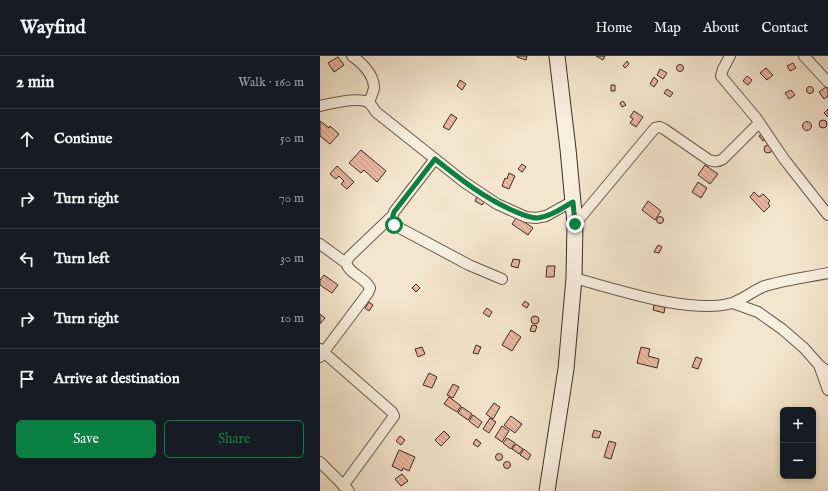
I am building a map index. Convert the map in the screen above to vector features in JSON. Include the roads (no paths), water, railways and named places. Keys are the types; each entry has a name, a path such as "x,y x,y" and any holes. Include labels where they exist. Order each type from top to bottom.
{"street":[{"path":"352,56 364,65 372,78 374,88 369,103"},
{"path":"548,491 567,362 574,278 575,224 557,56"},
{"path":"730,56 721,76 757,118 784,159 828,215"},
{"path":"804,56 828,82"},
{"path":"320,106 361,100 369,103 376,112 464,182 497,204 526,217 536,218 546,216 573,202"},
{"path":"575,224 655,128 660,127 664,129 709,160 719,162 759,123"},
{"path":"346,262 349,257 392,216 435,159"},
{"path":"392,216 394,225 399,228 469,265 502,279"},
{"path":"320,244 346,262 348,268 368,283 370,288 368,293 321,352 392,412 394,416 346,488 320,462"},
{"path":"574,278 651,298 691,306 732,303 765,286 828,273"},
{"path":"732,303 758,312 782,329 828,372"},
{"path":"819,365 828,390"}]}
